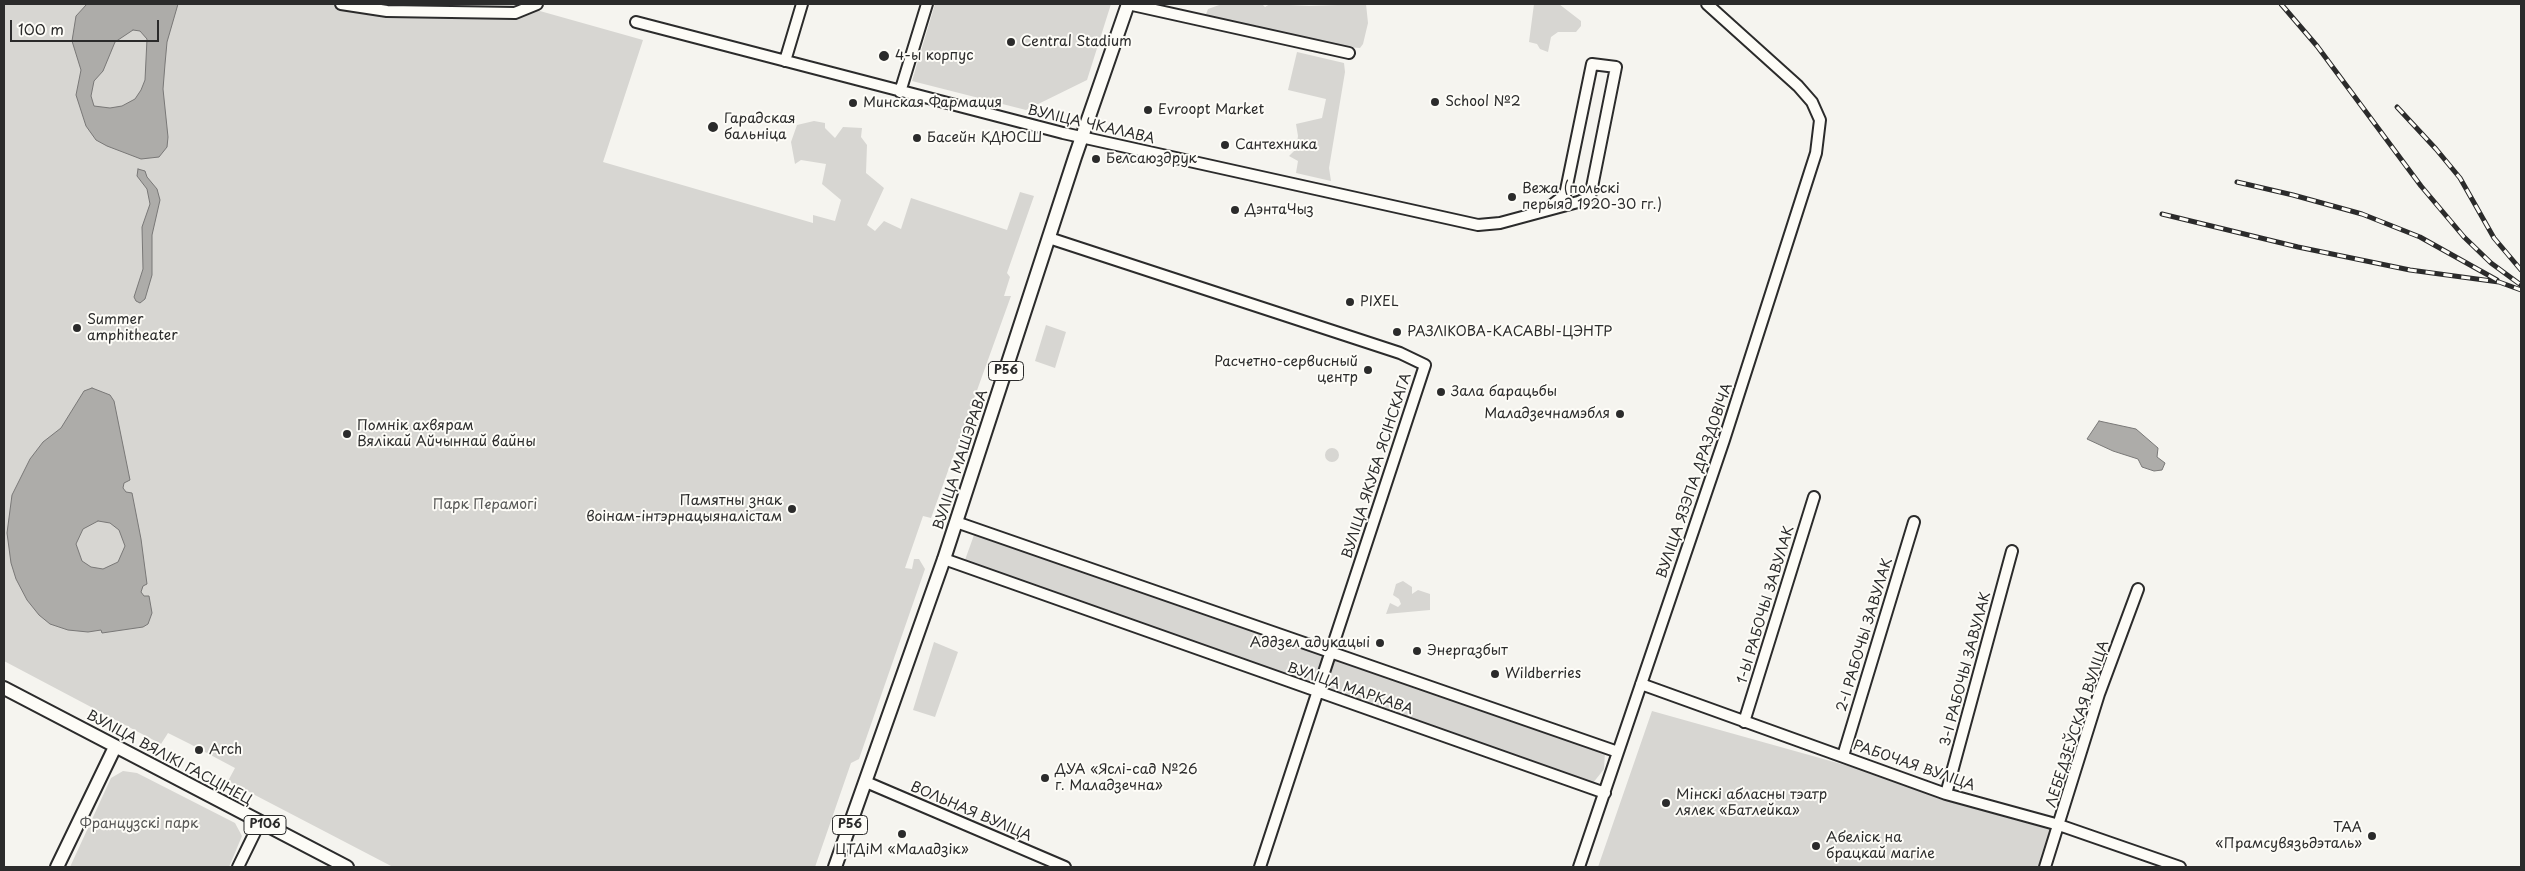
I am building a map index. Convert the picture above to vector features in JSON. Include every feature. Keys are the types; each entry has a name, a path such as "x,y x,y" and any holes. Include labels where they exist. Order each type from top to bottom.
{"main road":[{"name":"ВУЛІЦА МАШЭРАВА","path":"835,867 944,559 1048,238 1128,4"},
{"name":"ВУЛІЦА ВЯЛІКІ ГАСЦІНЕЦ","path":"4,688 347,867"},
{"path":"57,867 115,747"}],"street":[{"path":"341,4 387,11 515,13 537,4"},
{"path":"785,61 802,4"},
{"path":"896,91 927,4"},
{"path":"1128,4 1349,53"},
{"name":"ВУЛІЦА ЯЗЭПА ДРАЗДОВІЧА","path":"1580,867 1727,431 1813,161 1820,120 1812,102 1798,86 1707,4"},
{"name":"ВУЛІЦА ЧКАЛАВА","path":"636,22 1082,138 1478,226 1500,223 1544,211 1590,197 1616,68 1592,64 1566,194 1544,211"},
{"name":"ВУЛІЦА ЯКУБА ЯСІНСКАГА","path":"1048,238 1400,353 1424,365 1319,692 1260,867"},
{"name":"1-Ы РАБОЧЫ ЗАВУЛАК","path":"1744,722 1814,496"},
{"name":"ВУЛІЦА МАРКАВА","path":"956,522 1618,752"},
{"name":"2-І РАБОЧЫ ЗАВУЛАК","path":"1843,756 1914,522"},
{"name":"3-І РАБОЧЫ ЗАВУЛАК","path":"1946,794 2012,551"},
{"name":"ВУЛІЦА МАРКАВА","path":"944,559 1605,793"},
{"name":"ЛЕБЕДЗЕЎСКАЯ ВУЛІЦА","path":"2045,867 2060,825 2100,694 2138,589"},
{"name":"РАБОЧАЯ ВУЛІЦА","path":"1642,684 1946,794 2060,825 2180,867"},
{"name":"ВОЛЬНАЯ ВУЛІЦА","path":"866,782 1065,867"},
{"path":"238,867 260,822"}],"green space":[{"name":"Парк Перамогі","path":"4,4 515,4 643,40 603,162 813,223 813,215 835,221 841,200 822,184 826,164 801,160 795,164 791,142 797,125 814,121 825,123 825,128 835,138 843,127 862,128 861,137 867,145 866,173 884,188 867,225 875,231 884,221 901,229 911,198 1007,230 1020,192 1034,196 1007,273 1010,277 1004,296 1011,296 931,518 923,516 905,568 912,569 914,559 919,559 925,569 859,759 851,763 815,867 393,867 228,781 235,768 190,744 168,733 161,744 4,661"},
{"name":"Central Stadium","path":"935,4 1111,4 1087,80 1026,110 912,81"},
{"path":"1222,4 1262,4 1265,7 1270,4 1309,6 1366,4 1368,23 1363,44 1360,48 1347,47 1268,31 1256,25 1245,27 1205,17 1208,9"},
{"path":"1534,4 1559,4 1581,21 1581,26 1576,32 1558,32 1551,37 1548,52 1540,49 1537,44 1529,42"},
{"path":"1297,52 1344,63 1345,72 1329,168 1331,181 1296,173 1298,161 1289,156 1296,149 1298,136 1296,124 1322,118 1326,99 1288,90"},
{"path":"1046,325 1066,332 1055,368 1035,361"},
{"path":"1332,448 1337,450 1339,455 1337,460 1332,462 1327,460 1325,455 1327,450"},
{"path":"974,535 1605,752 1604,769 1593,783 965,560"},
{"path":"1403,581 1412,587 1412,594 1418,590 1430,594 1430,610 1386,614 1390,603 1398,607 1401,604 1399,599 1393,595 1396,584"},
{"path":"934,642 958,652 935,717 913,710"},
{"path":"1652,711 2059,825 2045,867 1598,867"},
{"name":"Французскі парк","path":"123,771 137,773 235,823 242,836 229,867 70,867 111,778"}],"shaded area":[{"path":"87,4 178,4 167,42 163,89 168,137 167,147 159,157 141,159 107,146 96,140 86,126 76,95 81,70 72,41 76,16","holes":["133,30 140,31 147,39 145,80 141,90 135,99 122,106 110,108 94,106 91,96 94,81 103,71 115,42"]},
{"path":"138,169 145,171 147,177 157,189 160,200 152,235 152,275 145,299 140,303 134,297 143,269 142,227 150,204 147,189 137,176"},
{"path":"92,388 110,395 114,401 130,480 124,483 123,488 126,492 132,493 141,539 147,584 143,586 141,592 144,596 149,596 152,613 148,624 143,627 102,633 101,630 88,632 68,630 50,624 39,615 27,600 16,579 11,563 7,533 12,495 30,459 43,442 61,428 84,391","holes":["98,521 110,523 119,530 125,546 118,562 103,569 91,567 82,561 76,544 83,529"]},
{"path":"2099,421 2136,429 2158,448 2157,457 2165,463 2162,470 2154,471 2142,467 2138,459 2113,451 2087,439"}],"railway":[{"path":"2281,4 2317,46 2421,186 2464,237 2491,263 2521,285"},
{"path":"2397,107 2460,178 2494,238 2521,270"},
{"path":"2237,182 2362,214 2420,237 2497,280"},
{"path":"2162,214 2298,247 2410,270 2499,282 2521,290"}],"place":[{"name":"Central Stadium","path":"1011,42"},
{"name":"4-ы корпус","path":"884,56"},
{"name":"School №2","path":"1435,102"},
{"name":"Минская Фармация","path":"853,103"},
{"name":"Evroopt Market","path":"1148,110"},
{"name":"Гарадская бальніца","path":"713,127"},
{"name":"Басейн КДЮСШ","path":"917,138"},
{"name":"Сантехника","path":"1225,145"},
{"name":"Белсаюздрук","path":"1096,159"},
{"name":"Вежа (польскі перыяд 1920-30 гг.)","path":"1512,197"},
{"name":"ДэнтаЧыз","path":"1235,210"},
{"name":"PIXEL","path":"1350,302"},
{"name":"Summer amphitheater","path":"77,328"},
{"name":"РАЗЛІКОВА-КАСАВЫ-ЦЭНТР","path":"1397,332"},
{"name":"Расчетно-сервисный центр","path":"1368,370"},
{"name":"Зала барацьбы","path":"1441,392"},
{"name":"Маладзечнамэбля","path":"1620,414"},
{"name":"Помнік ахвярам Вялікай Айчыннай вайны","path":"347,434"},
{"name":"Памятны знак воінам-інтэрнацыяналістам","path":"792,509"},
{"name":"Аддзел адукацыі","path":"1380,643"},
{"name":"Энергазбыт","path":"1417,651"},
{"name":"Wildberries","path":"1495,674"},
{"name":"Arch","path":"199,750"},
{"name":"ДУА «Яслі-сад №26 г. Маладзечна»","path":"1045,778"},
{"name":"Мінскі абласны тэатр лялек «Батлейка»","path":"1666,803"},
{"name":"ЦТДіМ «Маладзік»","path":"902,834"},
{"name":"ТАА «Прамсувязьдэталь»","path":"2372,836"},
{"name":"Абеліск на брацкай магіле","path":"1816,846"}]}
